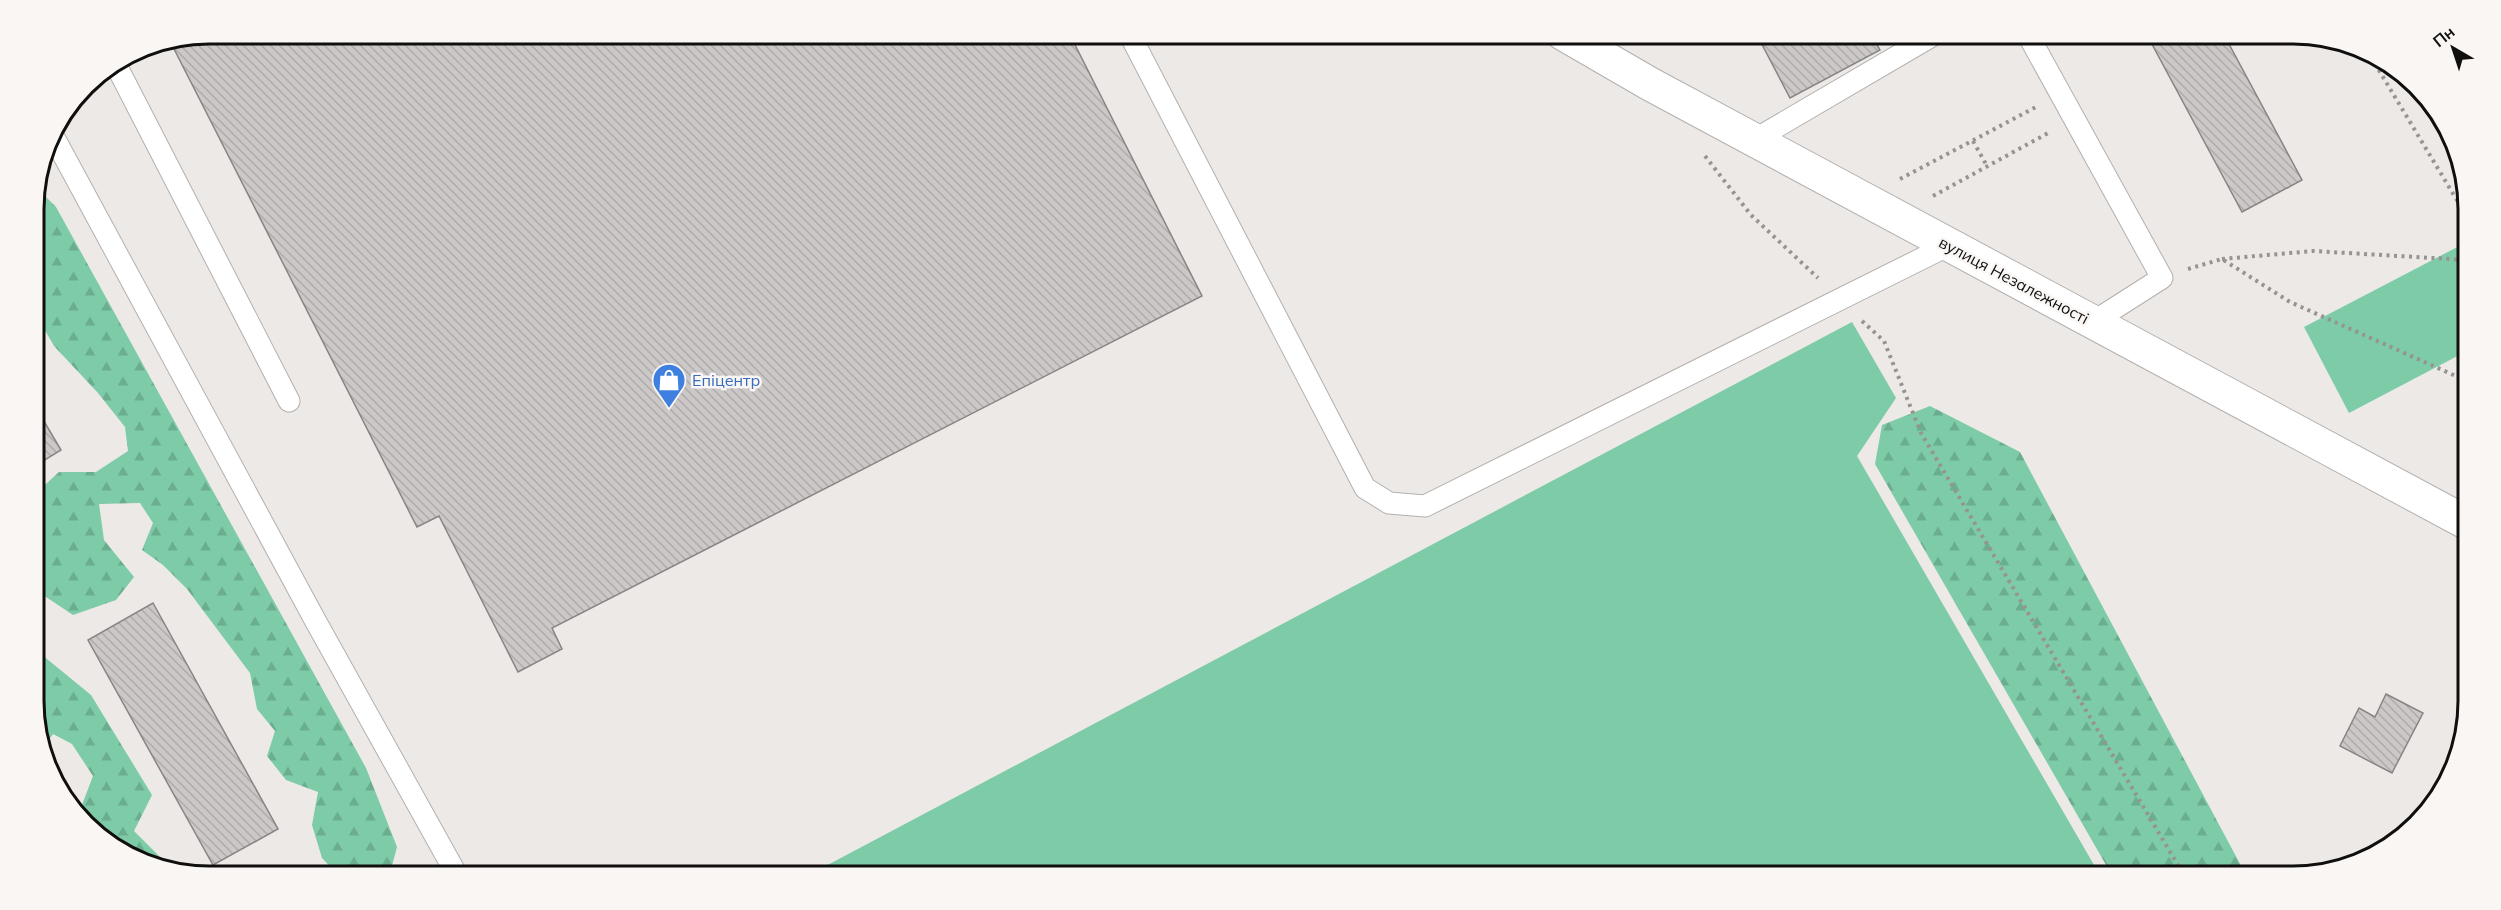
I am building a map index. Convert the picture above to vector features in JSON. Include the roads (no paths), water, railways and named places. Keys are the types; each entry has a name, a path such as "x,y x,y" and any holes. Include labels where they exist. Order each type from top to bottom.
{"street":[{"name":"вулиця Незалежності","path":"1582,44 1754,140 2458,518"}],"lane":[{"path":"1136,44 1365,488 1389,503 1425,506 1949,245"},
{"path":"1754,140 1918,44"},
{"path":"2033,44 2162,278 2092,322"},
{"path":"119,70 289,401"},
{"path":"57,143 310,610 452,866"}],"place":[{"name":"Епіцентр","path":"669,409"}]}
